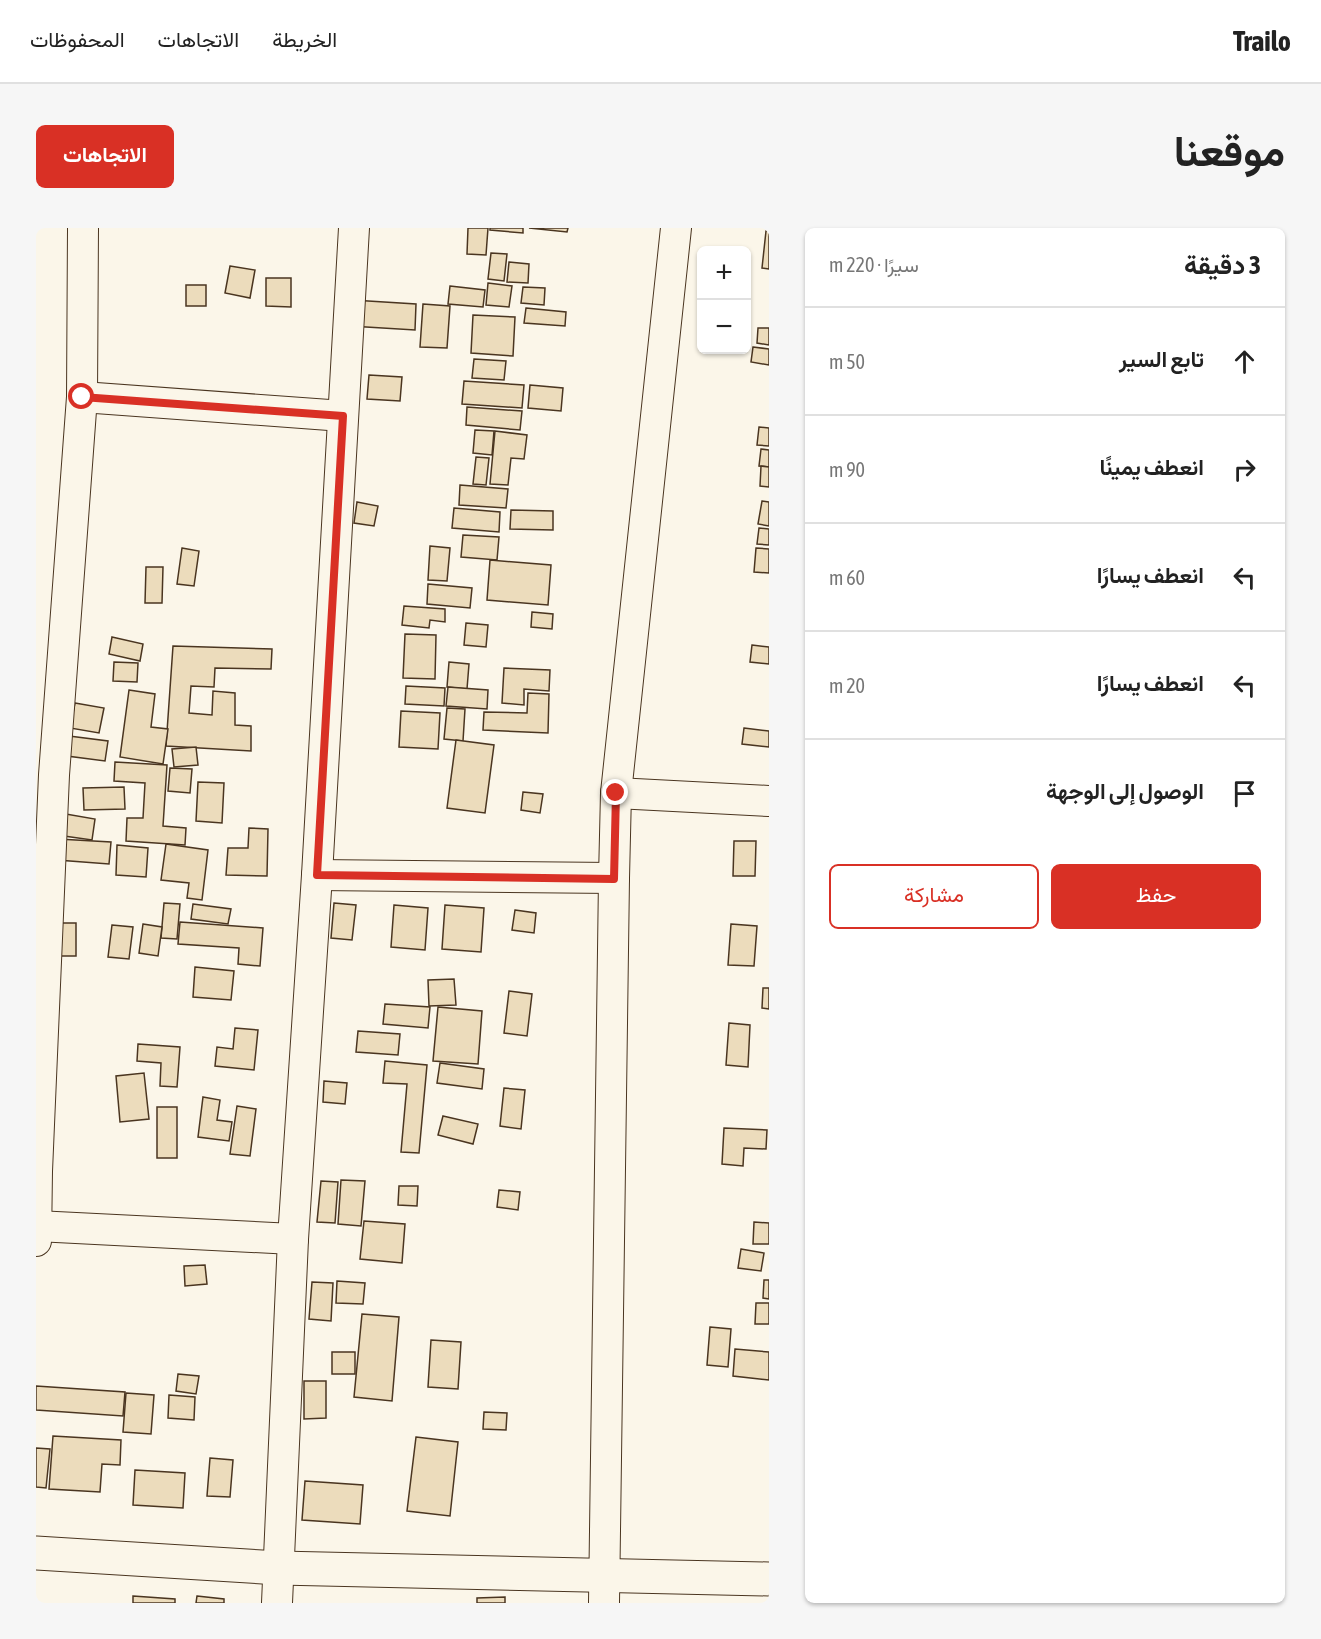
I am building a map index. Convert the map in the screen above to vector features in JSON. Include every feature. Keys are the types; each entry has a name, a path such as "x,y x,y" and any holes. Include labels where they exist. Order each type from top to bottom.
{"street":[{"path":"83,228 82,397 45,775 36,1231 293,1239"},
{"path":"277,1603 293,1239 317,875 354,228"},
{"path":"605,1590 616,793 676,228"},
{"path":"82,397 343,416"},
{"path":"616,793 769,801"},
{"path":"317,875 614,879"},
{"path":"36,1553 605,1590 769,1579"}],"building":[{"path":"468,228 488,228 486,255 467,254"},
{"path":"490,228 523,228 523,233 490,230"},
{"path":"529,228 568,228 567,232"},
{"path":"766,231 769,231 769,269 762,268"},
{"path":"491,253 507,254 504,281 488,279"},
{"path":"509,262 529,264 528,283 507,282"},
{"path":"230,266 255,270 250,298 225,293"},
{"path":"266,278 291,278 291,307 266,306"},
{"path":"488,283 512,286 509,307 486,305"},
{"path":"186,285 206,285 206,306 186,306"},
{"path":"450,286 485,290 483,307 448,304"},
{"path":"523,287 545,288 544,305 521,303"},
{"path":"352,300 416,304 415,330 350,326"},
{"path":"423,304 450,306 447,348 420,347"},
{"path":"526,308 566,312 565,326 524,323"},
{"path":"473,315 515,317 513,356 471,353"},
{"path":"758,328 769,328 769,345 757,343"},
{"path":"753,347 769,349 769,365 751,362"},
{"path":"474,359 506,361 504,380 472,378"},
{"path":"369,375 402,377 400,401 367,399"},
{"path":"464,381 524,385 522,408 462,404"},
{"path":"530,385 563,388 561,411 528,408"},
{"path":"467,407 522,411 520,430 466,425"},
{"path":"759,427 769,428 769,446 757,445"},
{"path":"475,430 494,431 492,455 473,453"},
{"path":"495,431 527,435 524,459 511,458 508,485 490,484"},
{"path":"761,449 769,450 769,467 759,466"},
{"path":"476,457 489,458 486,485 473,484"},
{"path":"761,466 769,467 769,487 760,486"},
{"path":"460,485 508,489 506,508 459,505"},
{"path":"762,501 769,502 769,526 758,524"},
{"path":"357,502 378,506 374,526 354,523"},
{"path":"454,508 500,512 499,532 452,528"},
{"path":"511,510 553,511 553,530 510,529"},
{"path":"759,528 769,529 769,545 757,544"},
{"path":"463,535 499,537 497,560 461,557"},
{"path":"430,546 450,548 447,581 428,580"},
{"path":"182,548 199,551 194,586 177,584"},
{"path":"756,548 769,549 769,573 754,572"},
{"path":"490,560 551,565 548,605 487,600"},
{"path":"146,567 163,567 162,603 145,603"},
{"path":"428,584 472,588 470,608 427,604"},
{"path":"404,606 445,609 445,622 430,620 429,628 402,625"},
{"path":"532,612 553,614 552,629 531,627"},
{"path":"466,623 488,625 486,647 464,645"},
{"path":"405,634 436,635 435,679 403,678"},
{"path":"112,637 143,644 140,661 109,654"},
{"path":"752,645 769,647 769,664 750,662"},
{"path":"173,646 272,649 271,669 215,668 214,687 191,686 189,713 212,715 213,691 235,693 235,725 251,726 251,751 166,746"},
{"path":"114,662 138,663 137,682 113,681"},
{"path":"449,662 469,664 467,689 447,687"},
{"path":"504,668 550,670 549,691 524,689 524,705 502,703"},
{"path":"406,686 445,688 444,706 405,704"},
{"path":"448,687 488,690 487,709 446,706"},
{"path":"129,690 155,694 151,727 168,729 163,764 120,757"},
{"path":"528,693 549,694 548,733 483,730 484,712 527,713"},
{"path":"75,703 104,708 99,733 70,728"},
{"path":"447,708 465,709 463,741 444,739"},
{"path":"401,711 440,713 438,749 399,747"},
{"path":"744,728 769,731 769,747 742,744"},
{"path":"69,736 108,741 105,761 67,756"},
{"path":"456,740 494,745 485,813 447,808"},
{"path":"196,747 198,765 174,767 172,749"},
{"path":"115,762 167,765 163,826 186,828 185,845 126,841 127,818 143,818 145,783 114,781"},
{"path":"170,768 192,769 190,793 168,791"},
{"path":"198,782 224,783 222,823 196,821"},
{"path":"124,787 125,809 84,810 83,788"},
{"path":"523,792 543,794 540,813 521,810"},
{"path":"60,813 95,819 92,840 57,835"},
{"path":"249,828 268,829 267,876 226,875 228,848 248,848"},
{"path":"58,839 111,842 109,864 57,860"},
{"path":"734,841 756,841 755,876 733,876"},
{"path":"166,844 208,850 202,900 187,898 189,883 161,880"},
{"path":"117,845 148,848 146,877 116,875"},
{"path":"164,903 180,904 177,939 161,938"},
{"path":"334,903 356,905 352,940 331,938"},
{"path":"193,904 231,909 228,924 191,919"},
{"path":"394,905 428,908 425,950 391,947"},
{"path":"445,905 484,908 481,952 442,949"},
{"path":"515,910 536,913 534,933 512,930"},
{"path":"180,922 263,928 260,966 238,964 239,948 178,944"},
{"path":"55,923 76,923 76,956 54,956"},
{"path":"143,924 162,927 158,956 139,953"},
{"path":"731,924 757,926 754,966 728,965"},
{"path":"112,925 133,927 129,959 108,957"},
{"path":"195,967 234,971 231,1000 193,997"},
{"path":"454,979 456,1005 429,1006 428,980"},
{"path":"763,988 769,988 769,1009 762,1008"},
{"path":"509,991 532,994 527,1036 504,1033"},
{"path":"385,1004 430,1007 428,1028 383,1024"},
{"path":"438,1007 482,1011 478,1064 433,1061"},
{"path":"729,1023 750,1025 748,1067 726,1065"},
{"path":"235,1028 258,1030 254,1070 215,1066 217,1047 233,1049"},
{"path":"358,1031 400,1034 398,1055 356,1052"},
{"path":"138,1044 180,1047 177,1087 160,1086 161,1063 137,1061"},
{"path":"385,1061 427,1065 419,1153 401,1152 407,1084 383,1083"},
{"path":"440,1063 484,1069 482,1089 437,1083"},
{"path":"144,1073 149,1119 120,1122 116,1076"},
{"path":"324,1081 347,1083 345,1104 323,1102"},
{"path":"504,1088 525,1090 521,1129 500,1126"},
{"path":"203,1097 220,1100 217,1120 232,1122 229,1141 198,1137"},
{"path":"237,1106 256,1109 250,1156 230,1154"},
{"path":"157,1107 177,1107 177,1158 157,1158"},
{"path":"443,1116 478,1124 473,1144 438,1135"},
{"path":"724,1128 767,1130 766,1149 744,1148 743,1166 722,1164"},
{"path":"341,1180 365,1181 361,1226 338,1224"},
{"path":"321,1181 338,1182 335,1223 317,1222"},
{"path":"399,1186 418,1186 417,1206 398,1205"},
{"path":"499,1190 520,1192 518,1210 497,1207"},
{"path":"364,1221 405,1224 402,1263 360,1259"},
{"path":"754,1222 769,1223 769,1244 753,1244"},
{"path":"741,1249 764,1253 761,1271 738,1268"},
{"path":"205,1265 207,1284 185,1286 184,1266"},
{"path":"764,1280 769,1280 769,1299 763,1298"},
{"path":"337,1281 365,1283 363,1304 336,1303"},
{"path":"312,1282 333,1283 331,1321 309,1319"},
{"path":"756,1303 769,1303 769,1324 755,1324"},
{"path":"362,1314 399,1317 392,1401 354,1397"},
{"path":"710,1327 731,1329 728,1367 707,1365"},
{"path":"431,1340 461,1342 458,1389 428,1387"},
{"path":"735,1349 769,1352 769,1380 733,1376"},
{"path":"332,1352 355,1352 355,1374 332,1374"},
{"path":"178,1374 199,1376 196,1394 176,1391"},
{"path":"304,1381 326,1381 326,1418 304,1419"},
{"path":"36,1386 125,1392 123,1416 36,1410"},
{"path":"126,1393 154,1395 151,1434 123,1432"},
{"path":"169,1395 195,1397 194,1420 168,1418"},
{"path":"484,1412 507,1413 506,1430 483,1429"},
{"path":"53,1436 121,1440 120,1465 102,1464 100,1492 49,1489"},
{"path":"416,1437 458,1442 450,1516 407,1511"},
{"path":"36,1448 50,1449 46,1488 36,1487"},
{"path":"210,1458 233,1460 230,1497 207,1496"},
{"path":"135,1470 185,1473 183,1508 133,1505"},
{"path":"305,1481 363,1485 360,1524 302,1520"},
{"path":"133,1596 175,1599 175,1603 133,1603"},
{"path":"197,1596 224,1599 224,1603 196,1603"},
{"path":"505,1597 505,1603 477,1603 477,1598"}],"route":[{"path":"82,397 343,416 317,875 614,879 616,793"}]}
